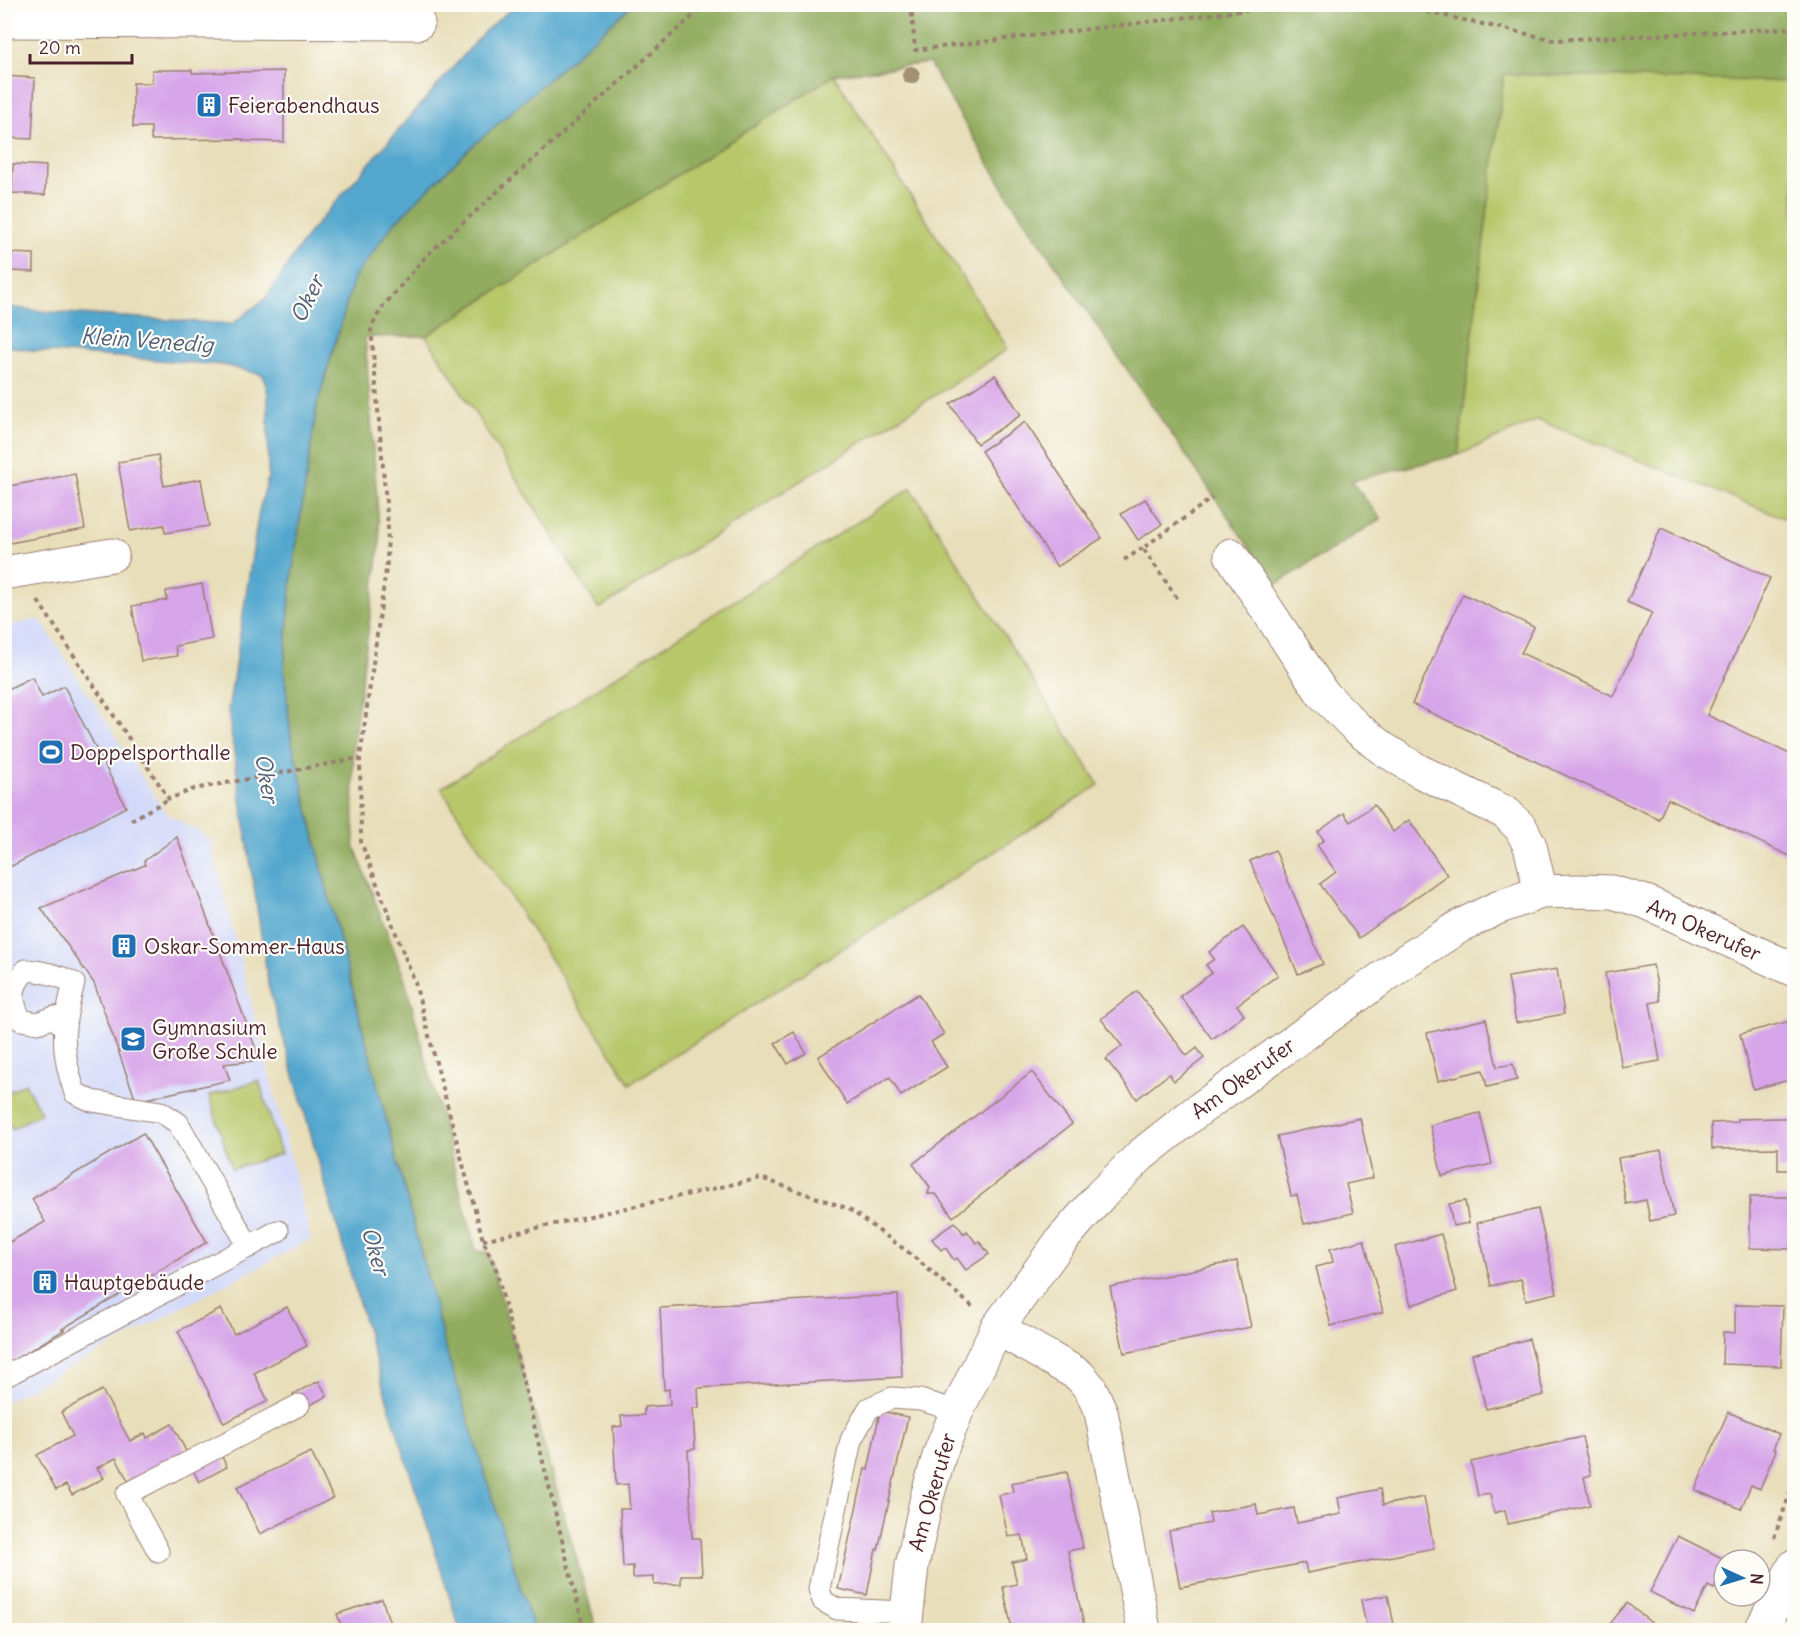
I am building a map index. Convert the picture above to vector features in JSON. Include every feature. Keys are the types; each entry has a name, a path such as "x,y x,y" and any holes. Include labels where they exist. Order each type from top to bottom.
{"street":[{"path":"4,21 92,13 418,23"},
{"path":"11,572 112,555"},
{"path":"1231,555 1322,693 1357,728 1382,748 1419,771 1506,813 1521,828 1530,846 1541,892"},
{"name":"Am Okerufer","path":"905,1621 912,1566 927,1497 940,1453 957,1411 997,1328 1061,1241 1100,1196 1141,1155 1193,1114 1407,960 1460,927 1497,908 1541,892 1612,892 1646,902 1794,970"},
{"path":"997,1328 1079,1376 1090,1388 1101,1412 1144,1630"},
{"path":"1761,1630 1794,1566"}],"lane":[{"path":"63,1026 66,1065 75,1092 92,1101 161,1112 178,1123 249,1247"},
{"path":"4,1377 278,1231"},
{"path":"905,1621 837,1609 823,1602 819,1589 844,1466 851,1440 869,1408 892,1398 920,1400 957,1411"},
{"path":"158,1551 128,1494 299,1405"}],"path":[{"path":"584,1630 496,1269 483,1240 415,983 362,842 360,758 387,562 387,526 371,328 381,309 427,255 706,4"},
{"path":"911,4 915,50 1296,4"},
{"path":"1392,4 1554,40 1794,28"},
{"path":"1124,560 1212,498"},
{"path":"1143,548 1177,598"},
{"path":"11,572 169,800"},
{"path":"131,820 194,789 360,758"},
{"path":"483,1240 761,1178 849,1209 908,1252 997,1328"},
{"path":"1772,1542 1794,1482"}],"shaded area":[{"name":"Gymnasium Große Schule","path":"40,619 165,812 210,839 311,1239 5,1402 4,626"}],"green space":[{"path":"632,5 1794,5 1794,82 1504,74 1458,455 1351,481 1381,519 1275,585 1010,199 929,63 834,75 426,336 365,337 380,542 353,744 354,845 405,980 476,1251 488,1252 597,1630 533,1630 446,1350 330,902 291,738 284,668 292,574 317,405 354,278 394,223 467,151"},
{"path":"1504,74 1794,81 1794,522 1538,420 1458,455"},
{"path":"834,75 1008,349 599,609 426,336"},
{"path":"911,488 1099,785 630,1084 441,788"},
{"path":"259,1080 281,1154 232,1169 209,1096"},
{"path":"25,1083 41,1113 12,1129 5,1115 5,1094"}],"water":[{"path":"517,4 632,5 467,151 394,223 354,278 317,405 292,574 284,668 291,738 330,902 446,1350 534,1630 460,1630 382,1383 269,988 228,712 259,511 268,478 268,394 263,375 224,365 37,351 5,346 4,306 48,312 232,324 266,298 308,234 485,31"}],"building":[{"name":"Feierabendhaus","path":"152,70 192,70 192,73 284,71 284,142 243,141 243,139 151,140 151,127 133,127 133,83 152,83"},
{"path":"4,76 35,78 32,139 11,138 10,151 4,151"},
{"path":"13,164 46,166 45,195 12,193"},
{"path":"9,253 34,254 34,272 9,271"},
{"path":"995,375 1021,415 977,444 950,404"},
{"path":"1025,422 1102,538 1057,567 981,451"},
{"path":"158,455 164,486 201,479 209,526 165,533 164,525 130,531 118,462"},
{"path":"75,474 85,529 4,544 4,487"},
{"path":"1145,499 1162,524 1138,540 1121,514"},
{"path":"1661,528 1770,578 1707,715 1794,756 1794,858 1668,799 1659,819 1412,704 1463,594 1534,627 1521,653 1613,696 1652,613 1627,602"},
{"path":"202,584 212,639 175,646 177,656 141,661 132,606 167,600 166,591"},
{"name":"Doppelsporthalle","path":"32,677 42,697 64,686 126,807 4,870 4,691"},
{"path":"1374,805 1393,832 1409,820 1447,875 1359,938 1320,884 1336,872 1317,845 1324,840 1318,832 1344,813 1350,822"},
{"name":"Oskar-Sommer-Haus","path":"177,837 260,1060 224,1064 230,1080 136,1101 94,983 41,908 145,865 144,861"},
{"path":"1275,850 1323,964 1298,974 1250,861"},
{"path":"1243,927 1278,975 1237,1005 1244,1015 1212,1039 1180,996 1212,973 1206,965 1214,959 1209,952"},
{"path":"1653,965 1660,1001 1650,1003 1660,1061 1622,1068 1605,973"},
{"path":"1557,969 1564,1014 1516,1023 1508,977"},
{"path":"1137,991 1187,1056 1197,1048 1204,1058 1174,1081 1169,1074 1137,1099 1106,1059 1122,1046 1101,1019"},
{"path":"918,994 944,1034 931,1042 947,1067 901,1096 890,1077 847,1104 818,1057"},
{"path":"1486,1019 1497,1067 1513,1064 1517,1080 1487,1087 1483,1070 1438,1081 1427,1033"},
{"path":"1794,1020 1794,1079 1753,1089 1740,1034"},
{"path":"794,1032 806,1053 788,1064 775,1043"},
{"path":"1032,1072 1072,1124 953,1217 936,1194 928,1194 930,1187 913,1164"},
{"path":"1480,1113 1492,1164 1442,1176 1430,1125"},
{"path":"1360,1118 1373,1178 1346,1184 1353,1213 1304,1224 1297,1195 1291,1196 1277,1136"},
{"path":"1794,1118 1794,1170 1778,1170 1778,1148 1712,1149 1711,1123 1737,1122 1737,1119"},
{"path":"143,1133 207,1242 4,1366 4,1245 45,1222 32,1199"},
{"path":"1661,1150 1674,1216 1650,1221 1646,1200 1626,1204 1618,1158"},
{"path":"1750,1197 1794,1197 1794,1249 1750,1248"},
{"path":"1465,1201 1469,1223 1453,1226 1449,1204"},
{"path":"1538,1209 1557,1293 1526,1300 1521,1279 1491,1286 1477,1223"},
{"path":"955,1222 964,1234 967,1231 976,1243 979,1241 989,1254 966,1270 957,1258 954,1260 945,1247 941,1250 932,1239"},
{"path":"1441,1234 1457,1291 1411,1305 1395,1247"},
{"path":"1364,1240 1383,1312 1331,1326 1316,1267 1333,1262 1330,1249"},
{"path":"1237,1261 1251,1327 1124,1353 1110,1287"},
{"path":"898,1295 902,1377 698,1388 699,1408 693,1408 695,1449 688,1450 692,1538 700,1538 702,1575 681,1575 681,1584 654,1585 654,1577 633,1578 633,1566 623,1567 620,1509 630,1509 628,1484 616,1485 613,1427 622,1426 621,1416 644,1415 644,1407 670,1405 669,1389 664,1390 660,1308"},
{"path":"1735,1305 1783,1306 1781,1366 1722,1364 1723,1332 1735,1333"},
{"path":"287,1307 307,1346 254,1373 268,1401 224,1423 178,1331 221,1309 234,1334"},
{"path":"1529,1339 1544,1395 1486,1409 1472,1354"},
{"path":"319,1381 327,1396 301,1410 293,1394"},
{"path":"102,1390 130,1441 145,1433 147,1438 172,1424 187,1453 130,1484 116,1458 97,1468 104,1478 72,1495 66,1485 56,1490 37,1455 73,1436 61,1412"},
{"path":"880,1411 908,1417 867,1595 838,1589 865,1469 868,1470"},
{"path":"1728,1412 1779,1434 1773,1449 1776,1450 1760,1489 1751,1485 1741,1509 1695,1490"},
{"path":"1582,1437 1591,1475 1584,1477 1590,1505 1508,1524 1505,1510 1494,1513 1490,1494 1478,1496 1471,1462"},
{"path":"311,1452 333,1498 260,1534 237,1487"},
{"path":"220,1453 227,1467 199,1482 192,1468"},
{"path":"1067,1472 1083,1548 1068,1551 1085,1630 1026,1630 1025,1626 1012,1629 1003,1587 1017,1584 1012,1562 1027,1559 1022,1535 1008,1537 999,1495 1013,1492 1011,1483"},
{"path":"1380,1489 1383,1505 1424,1497 1434,1548 1307,1573 1305,1563 1180,1587 1169,1531 1211,1523 1209,1513 1256,1504 1258,1515 1294,1508 1297,1523 1341,1514 1338,1498"},
{"path":"1678,1536 1712,1553 1712,1588 1708,1586 1694,1614 1650,1592"},
{"path":"1388,1595 1395,1630 1367,1630 1361,1600"},
{"path":"382,1599 392,1630 343,1630 337,1614"},
{"path":"1627,1603 1660,1630 1605,1630"}],"place":[{"name":"Feierabendhaus","path":"209,105"},
{"name":"Doppelsporthalle","path":"51,752"},
{"name":"Oskar-Sommer-Haus","path":"124,946"},
{"name":"Gymnasium Große Schule","path":"133,1039"},
{"name":"Hauptgebäude","path":"45,1282"}],"water label":[{"name":"Oker","path":"307,299"},
{"name":"Klein Venedig","path":"147,340"},
{"name":"Oker","path":"267,778"},
{"name":"Oker","path":"376,1251"}]}
